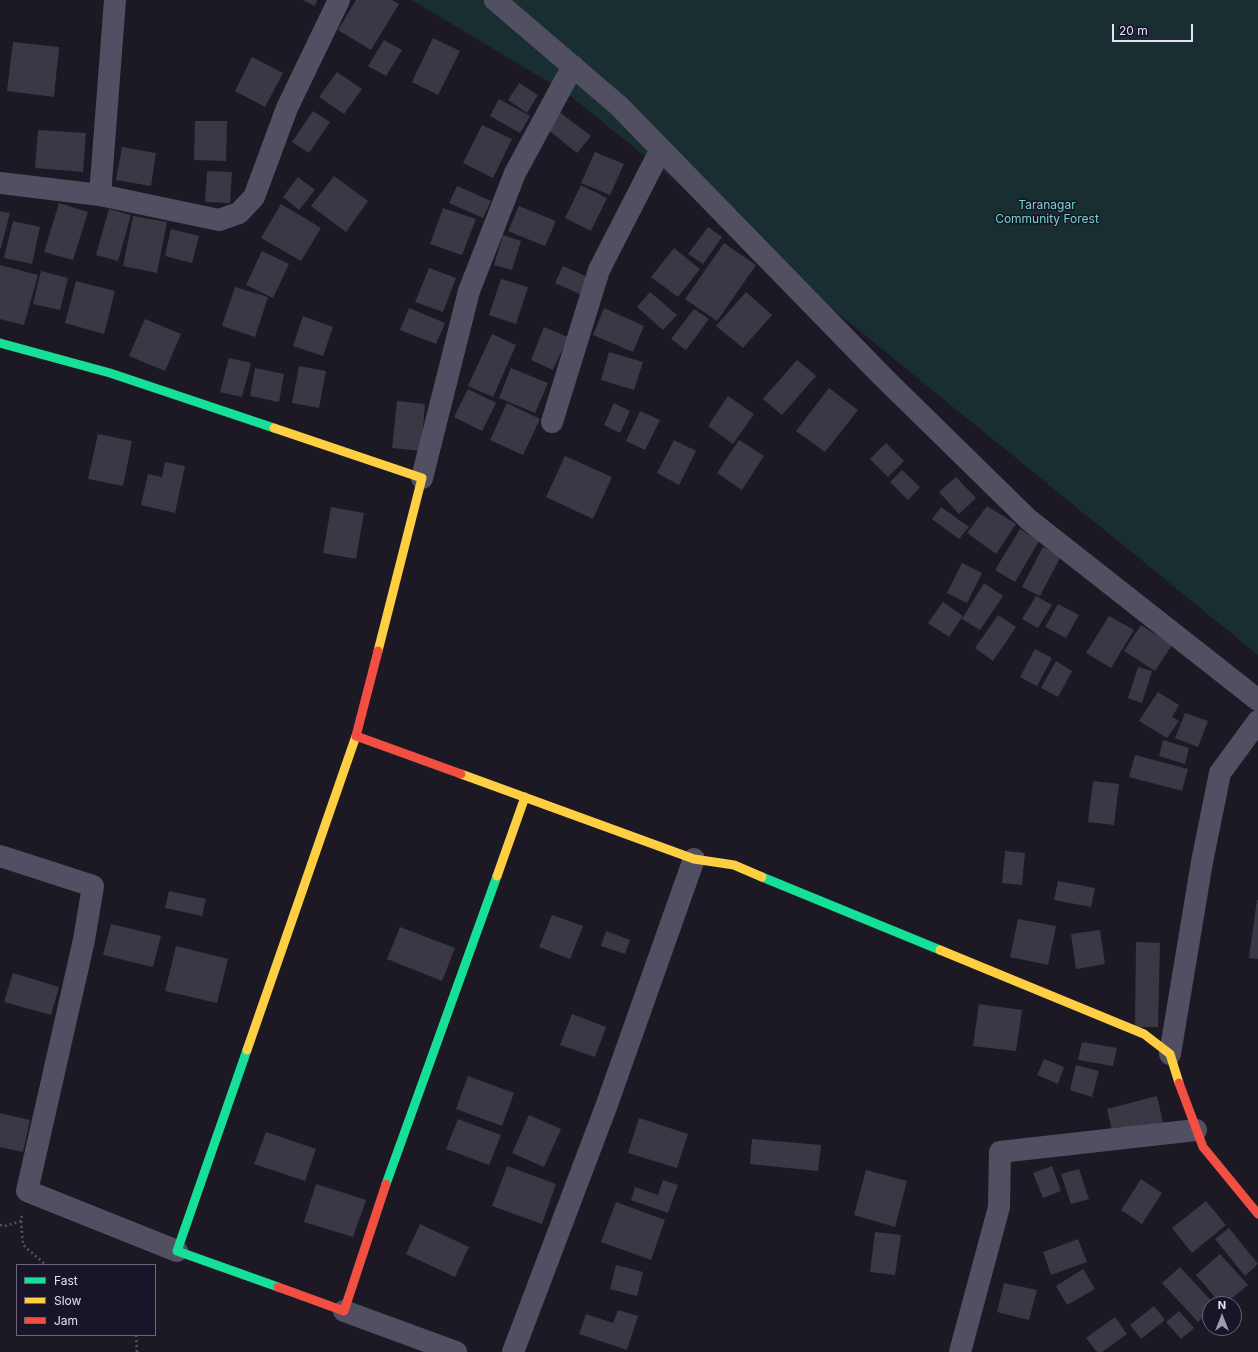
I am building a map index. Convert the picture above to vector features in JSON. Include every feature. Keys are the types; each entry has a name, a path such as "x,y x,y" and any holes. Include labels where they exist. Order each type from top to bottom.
{"street":[{"path":"100,195 115,0"},
{"path":"0,183 100,195 219,220 238,213 254,197 287,108 339,0"},
{"path":"495,0 619,106 883,377 1029,520 1258,700"},
{"path":"177,1250 356,736 469,291 515,173 573,66"},
{"path":"552,422 599,270 661,149"},
{"path":"0,343 110,373 422,478"},
{"path":"1258,721 1220,773 1202,862 1170,1054 1181,1090 1203,1147 1258,1214"},
{"path":"356,736 694,859 734,865 1144,1034 1170,1054"},
{"path":"344,1311 378,1204 525,797"},
{"path":"0,856 92,886 84,940 27,1191 177,1250 456,1352"},
{"path":"513,1352 606,1108 694,859"},
{"path":"960,1352 999,1207 1000,1152 1196,1130"}],"path":[{"path":"21,1221 23,1245 45,1264"},
{"path":"136,1336 137,1352"}],"green space":[{"name":"Taranagar Community Forest","path":"412,0 1258,0 1258,655 567,93"}],"building":[{"path":"302,0 317,0 315,6"},
{"path":"356,0 392,0 399,4 371,50 338,30"},
{"path":"433,38 460,51 438,95 412,82"},
{"path":"384,40 402,50 386,76 368,66"},
{"path":"13,42 59,47 54,97 7,91"},
{"path":"252,57 283,73 265,107 235,91"},
{"path":"337,72 362,89 344,114 319,97"},
{"path":"519,83 538,95 527,113 508,100"},
{"path":"499,99 530,116 520,133 490,116"},
{"path":"313,111 330,122 309,153 292,142"},
{"path":"558,111 591,136 577,153 546,128"},
{"path":"195,121 227,121 226,161 194,160"},
{"path":"482,125 512,139 493,178 463,163"},
{"path":"38,130 86,133 83,172 35,168"},
{"path":"122,147 156,153 151,186 116,180"},
{"path":"595,152 624,164 610,195 581,183"},
{"path":"207,171 232,172 230,203 205,202"},
{"path":"334,176 368,201 346,232 311,206"},
{"path":"298,177 315,190 299,210 283,197"},
{"path":"581,185 607,198 591,231 565,218"},
{"path":"457,186 491,201 483,218 449,203"},
{"path":"59,203 88,212 73,260 44,252"},
{"path":"281,204 321,228 301,261 261,238"},
{"path":"519,206 556,221 545,246 508,231"},
{"path":"443,208 476,219 462,255 430,244"},
{"path":"109,209 131,215 118,261 96,255"},
{"path":"0,211 10,213 1,248 0,248"},
{"path":"133,216 167,222 157,273 123,266"},
{"path":"13,221 40,227 32,264 4,258"},
{"path":"708,227 722,237 703,264 688,254"},
{"path":"171,229 199,236 192,263 165,256"},
{"path":"503,235 521,241 512,270 494,265"},
{"path":"724,243 756,265 717,321 685,299"},
{"path":"674,248 700,269 678,297 651,277"},
{"path":"262,251 289,264 273,298 246,285"},
{"path":"0,265 38,275 24,325 0,319"},
{"path":"563,266 590,278 582,295 555,283"},
{"path":"429,268 456,278 443,312 415,302"},
{"path":"41,271 68,278 60,310 33,304"},
{"path":"501,279 528,287 516,324 489,315"},
{"path":"76,281 115,291 104,334 65,323"},
{"path":"235,287 268,297 255,337 222,326"},
{"path":"650,292 677,315 663,330 637,307"},
{"path":"746,292 772,315 743,348 716,326"},
{"path":"409,308 445,323 436,344 400,330"},
{"path":"604,308 644,326 633,352 593,335"},
{"path":"694,309 709,319 686,350 671,339"},
{"path":"303,316 333,327 323,356 293,346"},
{"path":"145,319 181,334 165,371 129,356"},
{"path":"544,327 568,337 553,370 531,360"},
{"path":"492,334 516,345 493,397 468,386"},
{"path":"609,352 643,362 634,390 601,380"},
{"path":"229,358 251,363 242,397 220,392"},
{"path":"797,360 816,376 782,415 763,399"},
{"path":"299,366 326,371 319,408 292,403"},
{"path":"255,368 284,374 279,402 250,396"},
{"path":"511,368 548,383 535,413 499,398"},
{"path":"829,388 858,410 825,452 796,431"},
{"path":"468,389 496,403 482,431 454,417"},
{"path":"728,396 754,414 733,444 708,426"},
{"path":"397,401 425,404 421,451 392,448"},
{"path":"507,403 540,419 523,455 490,440"},
{"path":"614,403 630,411 620,433 604,425"},
{"path":"640,411 660,420 645,450 626,441"},
{"path":"98,434 132,441 123,486 88,479"},
{"path":"674,440 696,451 679,485 657,473"},
{"path":"739,440 764,456 742,490 717,473"},
{"path":"886,443 904,461 888,477 870,459"},
{"path":"565,456 612,477 593,519 546,497"},
{"path":"165,462 185,466 175,513 141,505 148,474 162,477"},
{"path":"902,470 920,487 908,500 890,482"},
{"path":"956,477 976,498 959,514 939,492"},
{"path":"987,506 1016,524 996,554 967,533"},
{"path":"331,507 364,513 356,559 323,553"},
{"path":"941,507 969,527 959,539 932,519"},
{"path":"1020,529 1039,541 1015,582 995,570"},
{"path":"1043,547 1061,556 1040,596 1022,587"},
{"path":"962,563 982,573 967,603 947,593"},
{"path":"984,583 1003,596 980,630 962,619"},
{"path":"1036,596 1052,605 1038,628 1022,619"},
{"path":"943,602 963,616 949,637 928,623"},
{"path":"1058,604 1079,615 1066,638 1045,627"},
{"path":"998,615 1016,627 993,661 975,648"},
{"path":"1109,616 1134,630 1111,668 1086,653"},
{"path":"1141,625 1172,645 1155,671 1124,651"},
{"path":"1035,649 1052,658 1037,686 1020,677"},
{"path":"1056,661 1072,671 1058,697 1041,688"},
{"path":"1138,667 1152,671 1142,703 1128,698"},
{"path":"1158,692 1179,705 1172,717 1179,721 1167,738 1139,721"},
{"path":"1185,713 1208,721 1198,747 1175,738"},
{"path":"1163,740 1189,748 1185,764 1159,756"},
{"path":"1135,755 1188,769 1182,791 1129,777"},
{"path":"1093,781 1119,784 1114,825 1088,822"},
{"path":"1005,851 1025,853 1022,885 1002,883"},
{"path":"1058,881 1095,888 1091,907 1054,900"},
{"path":"169,891 206,899 202,916 165,908"},
{"path":"1258,900 1258,959 1249,958"},
{"path":"552,915 583,926 570,959 539,947"},
{"path":"1018,919 1056,926 1048,965 1010,957"},
{"path":"111,924 161,936 153,967 103,955"},
{"path":"400,927 455,948 442,981 387,959"},
{"path":"1100,930 1105,964 1076,969 1071,934"},
{"path":"606,931 630,940 625,954 601,946"},
{"path":"1136,942 1160,943 1158,1027 1135,1027"},
{"path":"176,946 228,959 217,1003 165,991"},
{"path":"13,973 59,987 51,1015 4,1002"},
{"path":"979,1004 1022,1010 1016,1051 973,1046"},
{"path":"572,1014 606,1027 595,1057 560,1045"},
{"path":"1082,1042 1117,1048 1113,1066 1078,1060"},
{"path":"1044,1059 1064,1067 1058,1084 1037,1075"},
{"path":"1076,1065 1099,1071 1092,1097 1070,1090"},
{"path":"468,1076 514,1093 502,1126 456,1109"},
{"path":"1157,1096 1163,1122 1113,1135 1107,1109"},
{"path":"0,1113 30,1120 23,1152 0,1147"},
{"path":"529,1115 561,1129 544,1167 512,1153"},
{"path":"639,1118 688,1134 677,1168 628,1153"},
{"path":"458,1119 501,1135 489,1165 446,1149"},
{"path":"266,1132 316,1149 305,1181 254,1164"},
{"path":"752,1139 821,1145 818,1171 750,1164"},
{"path":"507,1166 556,1184 542,1224 492,1206"},
{"path":"1052,1166 1061,1191 1043,1198 1033,1173"},
{"path":"1079,1169 1089,1199 1071,1204 1061,1174"},
{"path":"866,1170 907,1181 895,1227 854,1215"},
{"path":"1141,1179 1162,1193 1142,1224 1121,1210"},
{"path":"663,1180 678,1185 668,1213 631,1200 635,1187 658,1195"},
{"path":"316,1184 366,1200 353,1237 304,1222"},
{"path":"1206,1201 1226,1225 1192,1253 1172,1228"},
{"path":"616,1202 665,1220 651,1260 601,1242"},
{"path":"420,1224 469,1247 455,1277 406,1254"},
{"path":"1229,1228 1258,1264 1245,1276 1215,1239"},
{"path":"875,1232 901,1235 895,1275 870,1272"},
{"path":"1078,1239 1087,1262 1051,1275 1043,1252"},
{"path":"1220,1254 1248,1285 1235,1296 1214,1296 1196,1275"},
{"path":"616,1265 643,1272 637,1296 610,1289"},
{"path":"1180,1267 1207,1296 1202,1296 1202,1318 1198,1322 1162,1283"},
{"path":"1083,1269 1095,1289 1067,1305 1056,1286"},
{"path":"1004,1283 1037,1290 1029,1320 997,1312"},
{"path":"1154,1306 1165,1320 1141,1339 1130,1325"},
{"path":"618,1310 638,1316 627,1350 579,1334 586,1314 613,1323"},
{"path":"1179,1311 1194,1328 1181,1339 1166,1322"},
{"path":"1115,1317 1127,1334 1102,1352 1097,1352 1086,1338"}],"traffic: fast":[{"path":"0,343 110,373 274,428"},
{"path":"386,1184 497,876"},
{"path":"762,877 940,950"},
{"path":"247,1050 177,1251 278,1287"}],"traffic: slow":[{"path":"274,428 422,478 378,651"},
{"path":"247,1050 356,736"},
{"path":"461,774 694,859 734,865 762,877"},
{"path":"497,876 525,797"},
{"path":"940,950 1144,1034 1170,1054 1179,1083"}],"traffic: jam":[{"path":"378,651 356,736 461,774"},
{"path":"1179,1083 1203,1147 1258,1214"},
{"path":"278,1287 344,1311 386,1184"}]}
